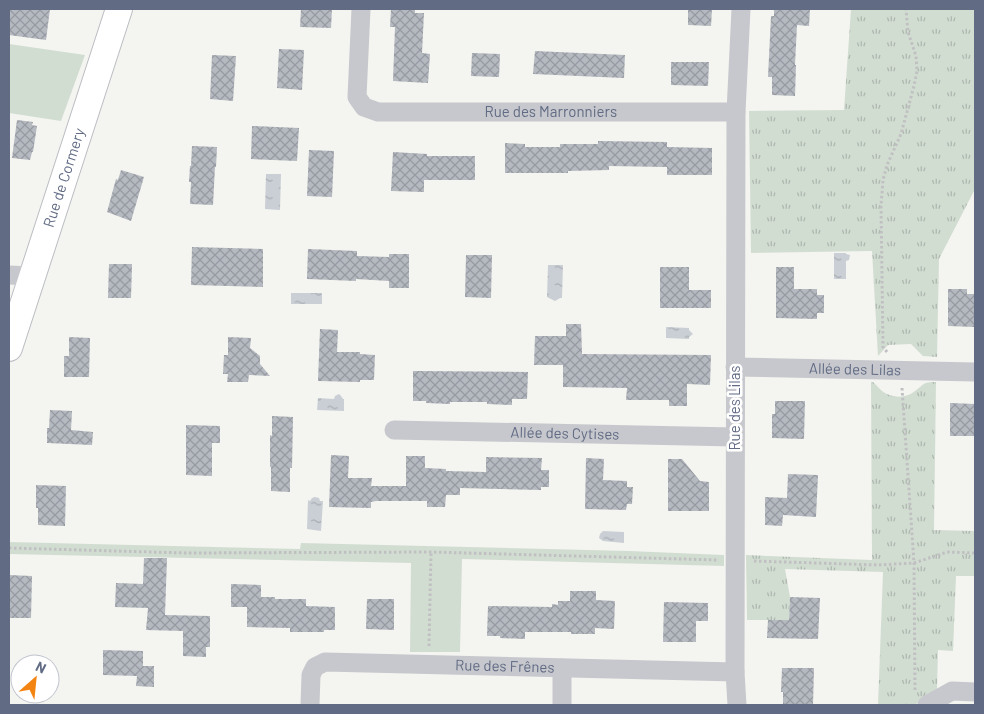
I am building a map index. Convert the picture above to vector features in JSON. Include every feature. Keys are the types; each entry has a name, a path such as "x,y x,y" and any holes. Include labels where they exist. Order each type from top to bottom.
{"main road":[{"name":"Rue de Cormery","path":"9,348 20,276 119,9"}],"street":[{"name":"Rue des Marronniers","path":"361,9 357,97 364,107 378,112 736,112"},
{"path":"736,112 740,9"},
{"name":"Rue des Lilas","path":"736,112 735,672 737,705"},
{"name":"Allée des Lilas","path":"735,367 975,372"},
{"name":"Allée des Cytises","path":"394,430 735,437"},
{"name":"Rue des Frênes","path":"310,705 311,675 315,668 325,662 735,672"},
{"path":"562,668 562,705"},
{"path":"921,701 952,691 975,692"}],"path":[{"path":"906,9 908,32 916,56 917,71 901,134 883,180 881,206 883,347 901,370 921,701"},
{"path":"9,548 187,553 431,552 870,565 914,563 946,552 975,553"},
{"path":"429,664 431,552"}],"green space":[{"path":"851,9 975,9 975,189 939,259 937,357 923,356 911,344 888,345 878,356 872,251 751,253 749,111 844,110"},
{"path":"9,44 85,55 61,121 9,113"},
{"path":"871,382 882,391 898,397 911,394 926,383 936,382 934,530 975,531 975,576 956,576 953,651 938,650 937,692 914,705 878,705 883,572 785,569 790,597 789,620 747,620 746,555 872,560"},
{"path":"9,542 300,549 301,543 629,551 724,555 724,566 462,559 460,652 410,652 411,563 9,554"}],"water":[{"path":"266,174 281,174 280,210 265,209"},
{"path":"834,253 850,255 849,260 846,261 846,279 834,279"},
{"path":"548,265 563,265 562,298 555,301 547,297"},
{"path":"291,293 322,293 322,304 291,304"},
{"path":"666,327 689,328 693,334 689,339 666,338"},
{"path":"339,394 344,399 344,411 317,410 318,398 334,399"},
{"path":"315,497 323,501 321,531 307,529 308,500 310,501"},
{"path":"603,531 624,532 624,543 603,541 599,538"}],"building":[{"path":"9,9 50,9 46,40 9,35"},
{"path":"301,9 332,9 331,28 300,27"},
{"path":"391,9 415,9 415,13 424,13 422,53 430,54 428,83 393,81 395,27 390,27"},
{"path":"688,9 712,9 711,26 688,25"},
{"path":"774,9 810,9 809,26 797,25 795,96 772,95 772,77 768,77 771,16 774,16"},
{"path":"279,49 304,50 302,90 277,88"},
{"path":"535,51 625,55 624,78 533,74"},
{"path":"472,53 500,54 499,77 471,76"},
{"path":"212,55 236,56 233,101 210,99"},
{"path":"671,62 709,62 708,86 671,85"},
{"path":"17,120 33,122 32,125 37,126 30,160 12,158"},
{"path":"252,126 299,128 297,161 251,159"},
{"path":"598,141 667,142 667,147 712,148 712,175 667,175 667,167 609,166 609,170 568,171 568,173 505,173 505,143 525,144 525,147 560,147 560,144 598,144"},
{"path":"192,146 217,147 213,205 190,204 191,182 189,182"},
{"path":"309,150 334,151 332,197 307,196"},
{"path":"393,152 427,154 427,156 475,156 475,180 424,180 424,192 391,191"},
{"path":"121,170 144,177 131,221 107,212 116,179 118,180"},
{"path":"192,247 263,249 263,287 191,285"},
{"path":"308,249 357,251 357,256 389,257 389,254 409,254 409,288 389,288 389,281 307,279"},
{"path":"466,255 492,255 491,298 465,297"},
{"path":"109,264 132,264 131,298 108,298"},
{"path":"660,267 689,267 689,290 711,290 711,308 660,308"},
{"path":"776,267 794,267 794,289 817,289 817,295 824,295 824,313 817,313 817,319 776,318"},
{"path":"948,289 967,289 967,294 975,294 975,327 948,326"},
{"path":"566,324 581,324 582,354 711,355 710,385 687,384 687,406 669,406 669,400 626,400 627,388 563,387 563,365 534,365 535,336 566,336"},
{"path":"320,329 338,330 337,352 360,352 360,354 375,355 374,380 360,380 360,382 318,381"},
{"path":"69,337 90,338 89,377 64,377 64,356 69,356"},
{"path":"228,337 251,338 250,348 260,356 260,364 270,376 249,375 248,382 227,382 228,374 223,374 224,355 228,355"},
{"path":"413,371 528,372 527,399 512,399 512,405 487,404 487,402 450,402 450,404 413,401"},
{"path":"775,401 805,401 804,439 772,438 772,414 775,414"},
{"path":"950,403 975,404 975,436 950,436"},
{"path":"50,410 72,411 71,430 93,432 92,445 47,443"},
{"path":"272,416 293,417 290,492 271,491 270,435 272,436"},
{"path":"186,425 220,426 220,443 212,443 212,476 186,475"},
{"path":"331,455 349,456 348,478 372,478 371,486 406,486 406,456 425,456 425,468 446,469 446,471 486,472 486,457 542,458 541,470 549,470 549,487 541,487 541,490 460,488 460,495 446,495 445,507 427,507 427,501 376,501 371,502 371,508 329,507"},
{"path":"586,458 604,459 603,480 627,481 627,487 633,487 632,504 627,504 626,510 585,509"},
{"path":"668,459 682,459 700,481 709,482 709,511 668,511"},
{"path":"788,474 818,475 816,517 783,515 782,526 765,525 765,497 787,498"},
{"path":"36,485 66,486 65,526 38,525"},
{"path":"144,558 167,558 165,615 210,616 210,647 206,647 206,657 183,656 183,631 146,630 148,608 115,607 116,583 143,584"},
{"path":"9,575 32,576 31,618 9,618"},
{"path":"231,584 261,585 261,597 306,599 306,606 335,607 335,630 324,630 324,632 290,632 290,628 247,627 247,607 231,607"},
{"path":"570,591 596,591 596,600 615,601 614,629 595,628 595,634 525,632 525,639 487,636 488,606 552,607 552,604 558,605 558,601 570,601"},
{"path":"790,597 820,598 818,639 767,638 768,620 789,620"},
{"path":"367,599 394,599 394,630 366,629"},
{"path":"664,602 708,603 708,621 696,621 696,642 663,642"},
{"path":"103,650 143,651 143,666 154,666 154,687 136,686 137,676 103,675"},
{"path":"782,668 814,668 813,705 783,705 783,692 781,692"}]}
